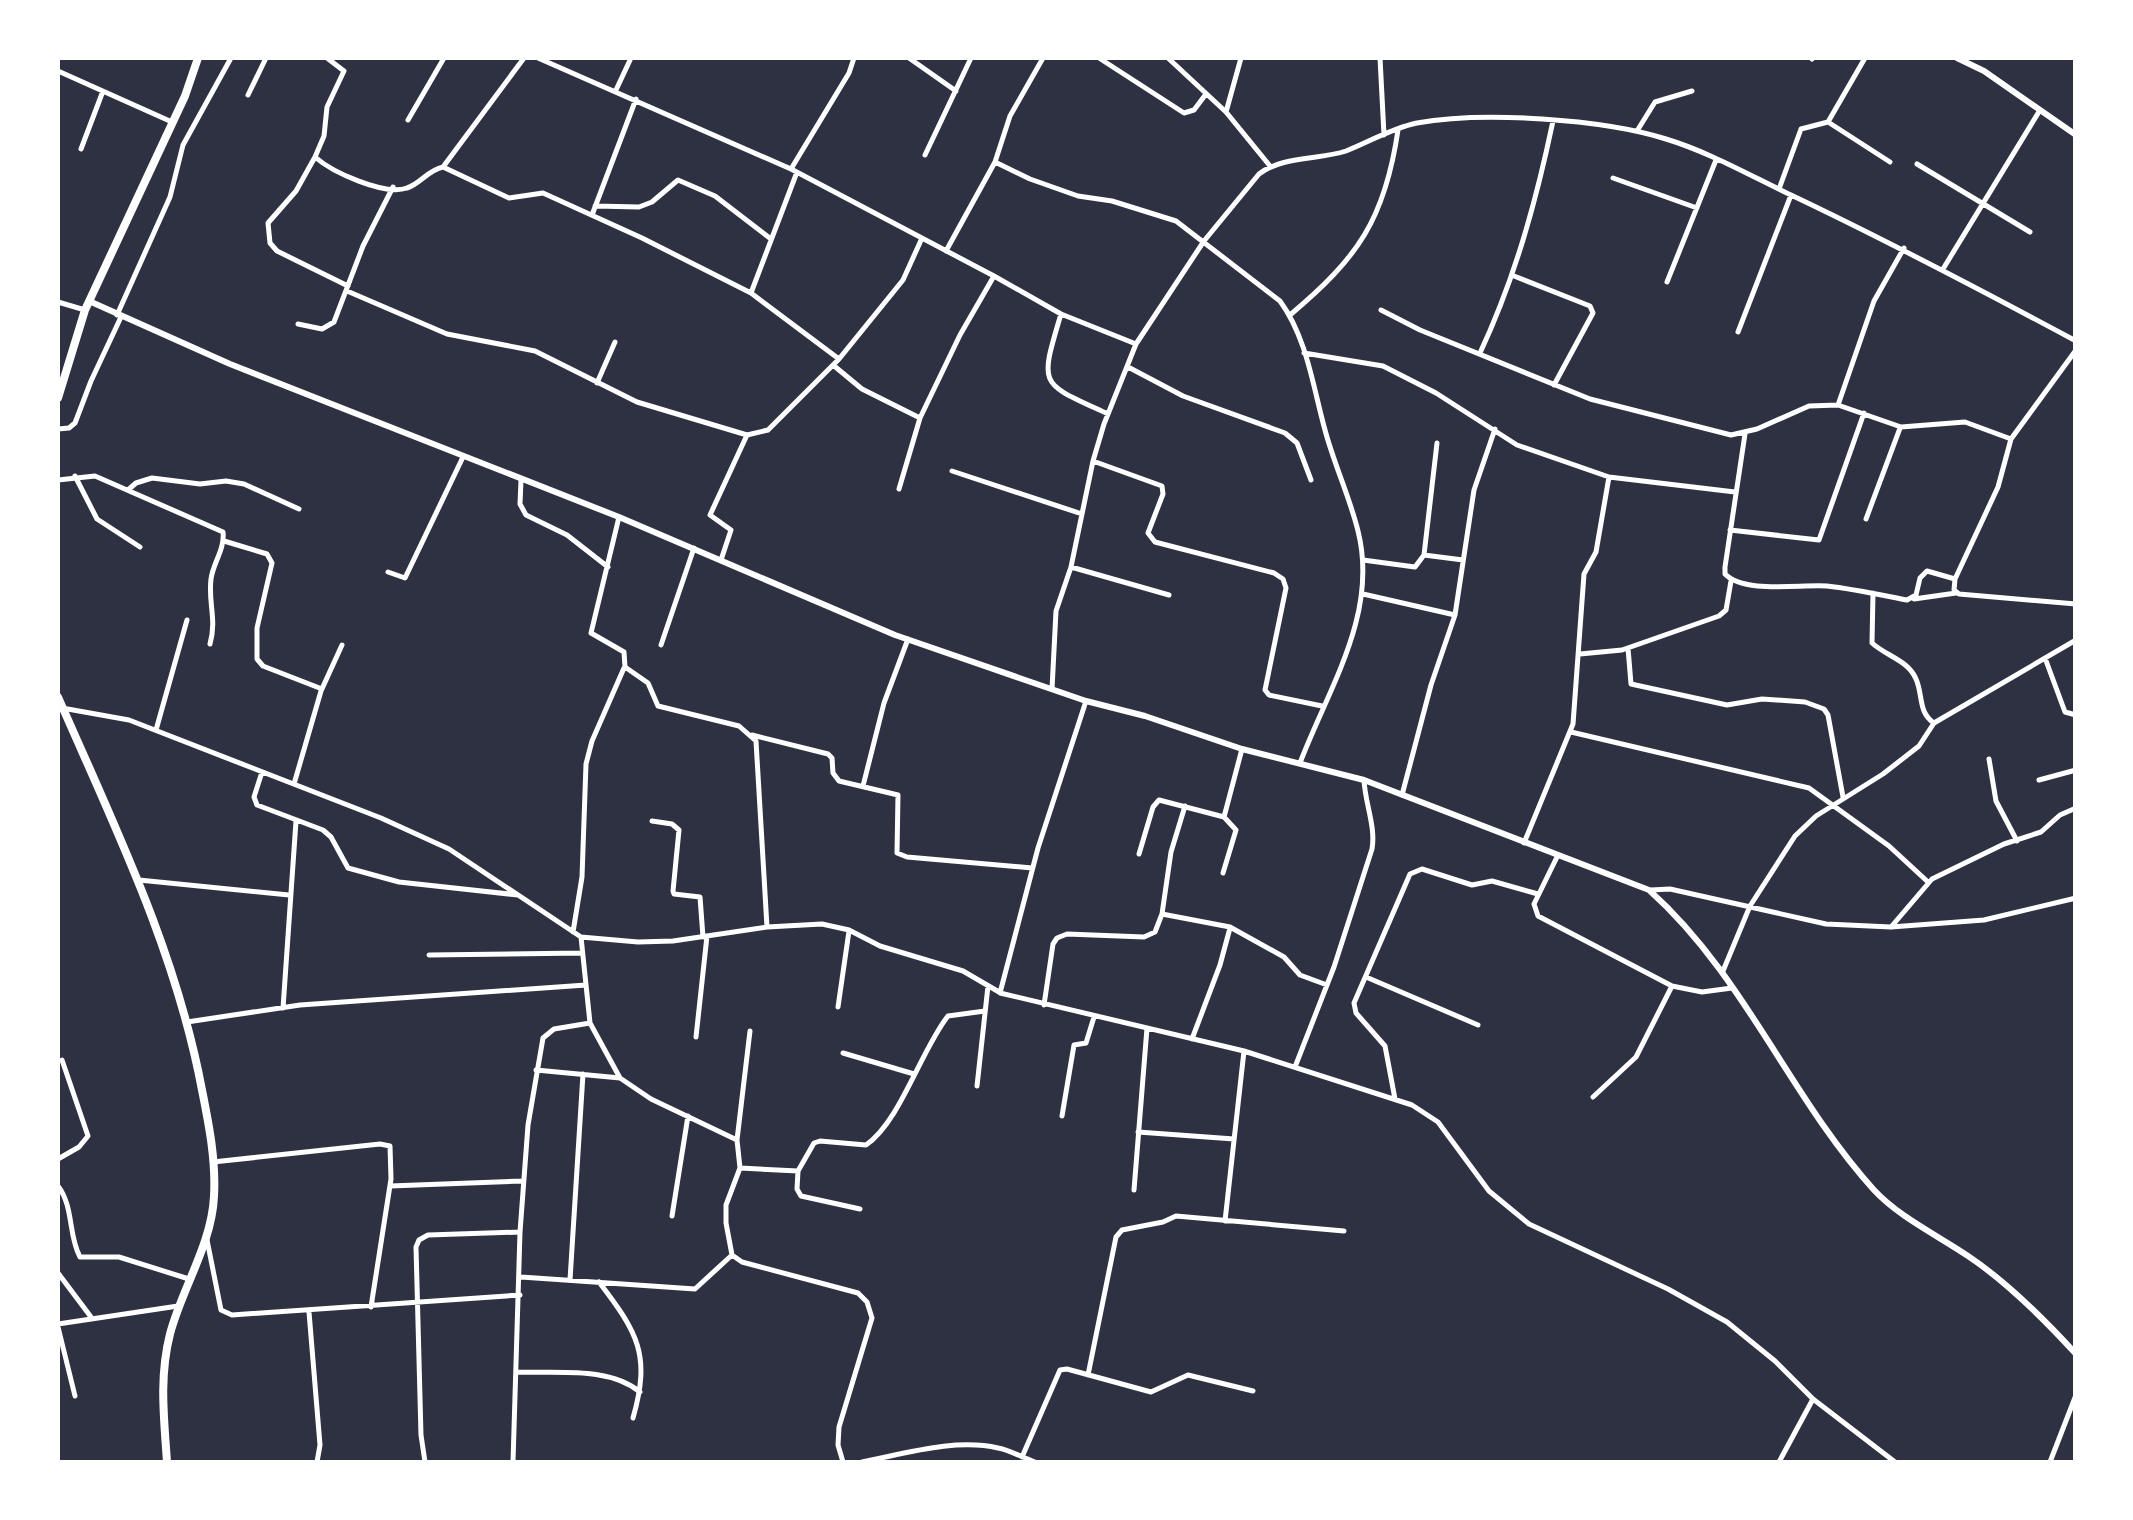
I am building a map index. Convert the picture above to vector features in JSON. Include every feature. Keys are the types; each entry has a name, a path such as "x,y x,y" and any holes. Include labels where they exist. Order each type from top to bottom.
{"main road":[{"path":"58,398 87,306 198,58"},
{"path":"58,697 139,880 187,1022 214,1162 214,1194 206,1237 165,1358 161,1393 167,1462"}],"street":[{"path":"58,429 75,423 170,197 183,145 231,58"},
{"path":"248,96 266,58"},
{"path":"327,58 342,67 343,78 327,107 324,136 315,157 296,192 268,223 268,238 278,251 447,334 535,351 637,402 747,435 768,430 839,359 903,280 922,238"},
{"path":"408,120 444,58"},
{"path":"315,157 360,183 407,188 442,167 524,58"},
{"path":"538,58 794,170 1060,314 1136,344"},
{"path":"559,66 563,58"},
{"path":"616,90 630,58"},
{"path":"751,293 794,170 854,58"},
{"path":"909,58 956,91"},
{"path":"925,155 971,58"},
{"path":"946,251 995,162 1010,116 1043,58"},
{"path":"1098,58 1184,114 1194,110 1206,94"},
{"path":"1168,58 1226,112 1270,166"},
{"path":"1226,112 1241,58"},
{"path":"1380,58 1384,135"},
{"path":"1779,189 1802,129 1828,122 1865,58"},
{"path":"1957,58 1984,70 2076,135"},
{"path":"58,72 172,122"},
{"path":"81,149 103,91"},
{"path":"1637,132 1655,102 1692,92"},
{"path":"592,215 636,99"},
{"path":"1943,269 2040,110"},
{"path":"1052,689 1056,611 1072,567 1093,461 1136,344 1204,242 1259,174 1270,166 1330,156 1415,123 1479,118 1553,120 1666,138 1904,248 2076,341"},
{"path":"1480,353 1513,275 1534,207 1553,120"},
{"path":"1828,122 1890,162"},
{"path":"1290,315 1326,284 1366,238 1392,170 1398,129"},
{"path":"1667,282 1716,160"},
{"path":"995,162 1078,196 1176,222 1280,301 1290,315 1334,466 1358,529 1362,560 1362,594 1346,655 1300,763"},
{"path":"1917,164 2030,232"},
{"path":"442,167 500,195 518,198 543,193 592,215 751,293 839,359"},
{"path":"1613,178 1697,208"},
{"path":"595,206 639,207 652,202 678,180 715,196 771,240"},
{"path":"298,324 322,329 330,326 393,187"},
{"path":"1738,332 1791,195"},
{"path":"1838,405 1874,301 1904,248"},
{"path":"1513,275 1590,306 1593,313 1554,385"},
{"path":"899,489 920,418 994,276"},
{"path":"58,302 119,316 463,458 620,516 908,639 1086,701 1145,716 1242,749 1364,780 1649,890 1680,918 1723,971 1848,1161 1878,1194 1972,1258 2052,1327 2076,1354"},
{"path":"1380,310 1590,400 1731,435 1745,434 1809,406 1838,405 1900,427 1966,422 2011,440"},
{"path":"1060,314 1046,364 1049,382 1057,390 1108,414"},
{"path":"597,382 615,342"},
{"path":"1956,593 1956,579 1998,487 2011,440 2076,350"},
{"path":"1304,353 1383,366 1517,445 1609,477 1735,492"},
{"path":"833,364 877,398 920,418"},
{"path":"1128,367 1183,396 1285,433 1296,443 1311,480"},
{"path":"1730,530 1819,540 1864,413"},
{"path":"1866,519 1900,427"},
{"path":"1402,795 1455,615 1474,490 1495,429"},
{"path":"1745,434 1725,574 1731,580 1777,586 1826,586 1912,600 1956,593 2076,604"},
{"path":"721,560 731,530 710,515 747,435"},
{"path":"1362,560 1415,567 1424,555 1437,443"},
{"path":"388,572 405,578 463,458"},
{"path":"1093,461 1162,486 1163,494 1148,528 1149,538 1155,542 1274,573 1283,579 1286,588 1265,690 1270,695 1322,706"},
{"path":"952,471 1082,514"},
{"path":"75,476 97,519 140,547"},
{"path":"58,480 95,476 223,532 224,541 210,578 215,626 210,644"},
{"path":"1524,842 1571,732 1584,574 1596,552 1609,477"},
{"path":"128,490 152,478 200,484 226,481 244,484 299,509"},
{"path":"521,480 520,504 526,516 567,535 608,567"},
{"path":"574,932 582,877 586,764 624,667 624,652 591,632 620,516"},
{"path":"224,541 267,554 272,562 257,628 257,659 263,666 322,689"},
{"path":"661,644 694,548"},
{"path":"1424,555 1464,560"},
{"path":"1072,567 1169,595"},
{"path":"1912,600 1927,572 1956,579"},
{"path":"1580,654 1628,648 1724,614 1731,580"},
{"path":"1874,593 1872,643 1912,672 1922,708 1934,723"},
{"path":"1362,594 1455,615"},
{"path":"156,730 187,620"},
{"path":"862,786 884,703 908,639"},
{"path":"1723,971 1750,906 1795,836 1833,804 1884,774 1919,746 1934,723 2076,640"},
{"path":"294,784 322,689 342,644"},
{"path":"1628,648 1630,684 1727,705 1762,699 1806,702 1824,709 1843,797"},
{"path":"2045,658 2065,712 2076,715"},
{"path":"624,667 648,683 658,706 828,754 835,778 898,796 898,853 1032,868"},
{"path":"1000,992 1032,868 1086,701"},
{"path":"62,708 112,715 156,730 449,849 581,937 638,942 822,924 964,971 1000,992 1244,1051 1412,1105 1438,1122 1489,1191 1529,1224 1668,1289 1727,1322 1813,1399 1895,1462"},
{"path":"1571,732 1808,788 1889,846 1928,882"},
{"path":"752,735 756,742 767,928"},
{"path":"1224,817 1242,749"},
{"path":"1989,759 1996,801 2017,841"},
{"path":"2039,780 2076,770"},
{"path":"262,772 254,801 323,830 331,836 348,868 399,882 521,896"},
{"path":"1295,1067 1327,985 1374,836 1364,780"},
{"path":"1139,854 1156,802 1163,800 1224,817 1236,830 1223,873"},
{"path":"1044,1005 1053,944 1058,938 1067,934 1144,937 1156,932 1171,852 1185,806"},
{"path":"1891,927 1928,882 2004,844 2042,832 2060,815 2076,808"},
{"path":"284,1008 297,820"},
{"path":"652,821 672,824 678,830 674,894 700,897 705,936 696,1037"},
{"path":"1558,855 1538,894 1533,910 1538,916 1672,986 1702,992 1735,987"},
{"path":"1396,1099 1385,1046 1354,1008 1412,871 1422,868 1472,885 1492,881 1538,894"},
{"path":"139,880 289,895"},
{"path":"1649,890 1670,889 1826,924 1891,927 1984,920 2076,898"},
{"path":"1162,914 1230,927 1284,957 1300,974 1327,985"},
{"path":"1192,1038 1220,966 1230,927"},
{"path":"838,1007 849,930"},
{"path":"581,937 590,1023 620,1078 651,1099 737,1140"},
{"path":"428,955 582,953"},
{"path":"1366,976 1478,1026"},
{"path":"187,1022 284,1008 586,986"},
{"path":"976,1086 988,986"},
{"path":"1593,1097 1636,1057 1672,986"},
{"path":"860,1209 801,1196 797,1189 798,1171 814,1143 872,1142 948,1016 985,1011"},
{"path":"1062,1116 1074,1045 1086,1043 1094,1016"},
{"path":"514,1462 520,1232 536,1070 540,1048 548,1034 590,1023"},
{"path":"1134,1190 1148,1028"},
{"path":"750,1031 737,1140 740,1168 726,1205 732,1255 742,1262 858,1293 867,1302 872,1318 839,1426 838,1445 843,1462"},
{"path":"1225,1221 1244,1051"},
{"path":"843,1053 914,1074"},
{"path":"58,1159 80,1147 88,1136 62,1060"},
{"path":"536,1070 620,1078"},
{"path":"570,1280 584,1074"},
{"path":"672,1216 688,1116"},
{"path":"1138,1132 1234,1140"},
{"path":"214,1162 386,1144 391,1150 390,1186 371,1307"},
{"path":"740,1168 798,1171"},
{"path":"390,1186 524,1180"},
{"path":"58,1186 68,1208 80,1257 120,1257 189,1278"},
{"path":"1088,1375 1118,1233 1126,1228 1176,1216 1344,1230"},
{"path":"425,1462 420,1435 416,1248 428,1235 520,1232"},
{"path":"206,1237 221,1310 232,1315 520,1295"},
{"path":"521,1276 695,1289 732,1255"},
{"path":"58,1273 90,1316"},
{"path":"598,1282 619,1308 643,1363 633,1418"},
{"path":"75,1396 58,1326 90,1316 180,1306"},
{"path":"309,1310 320,1445 317,1462"},
{"path":"1022,1457 1060,1370 1066,1368 1151,1392 1188,1375 1253,1390"},
{"path":"518,1372 608,1376 630,1383 640,1392"},
{"path":"2050,1462 2076,1395"},
{"path":"1780,1462 1813,1399"},
{"path":"862,1462 921,1450 980,1446 999,1448 1035,1462"}]}
